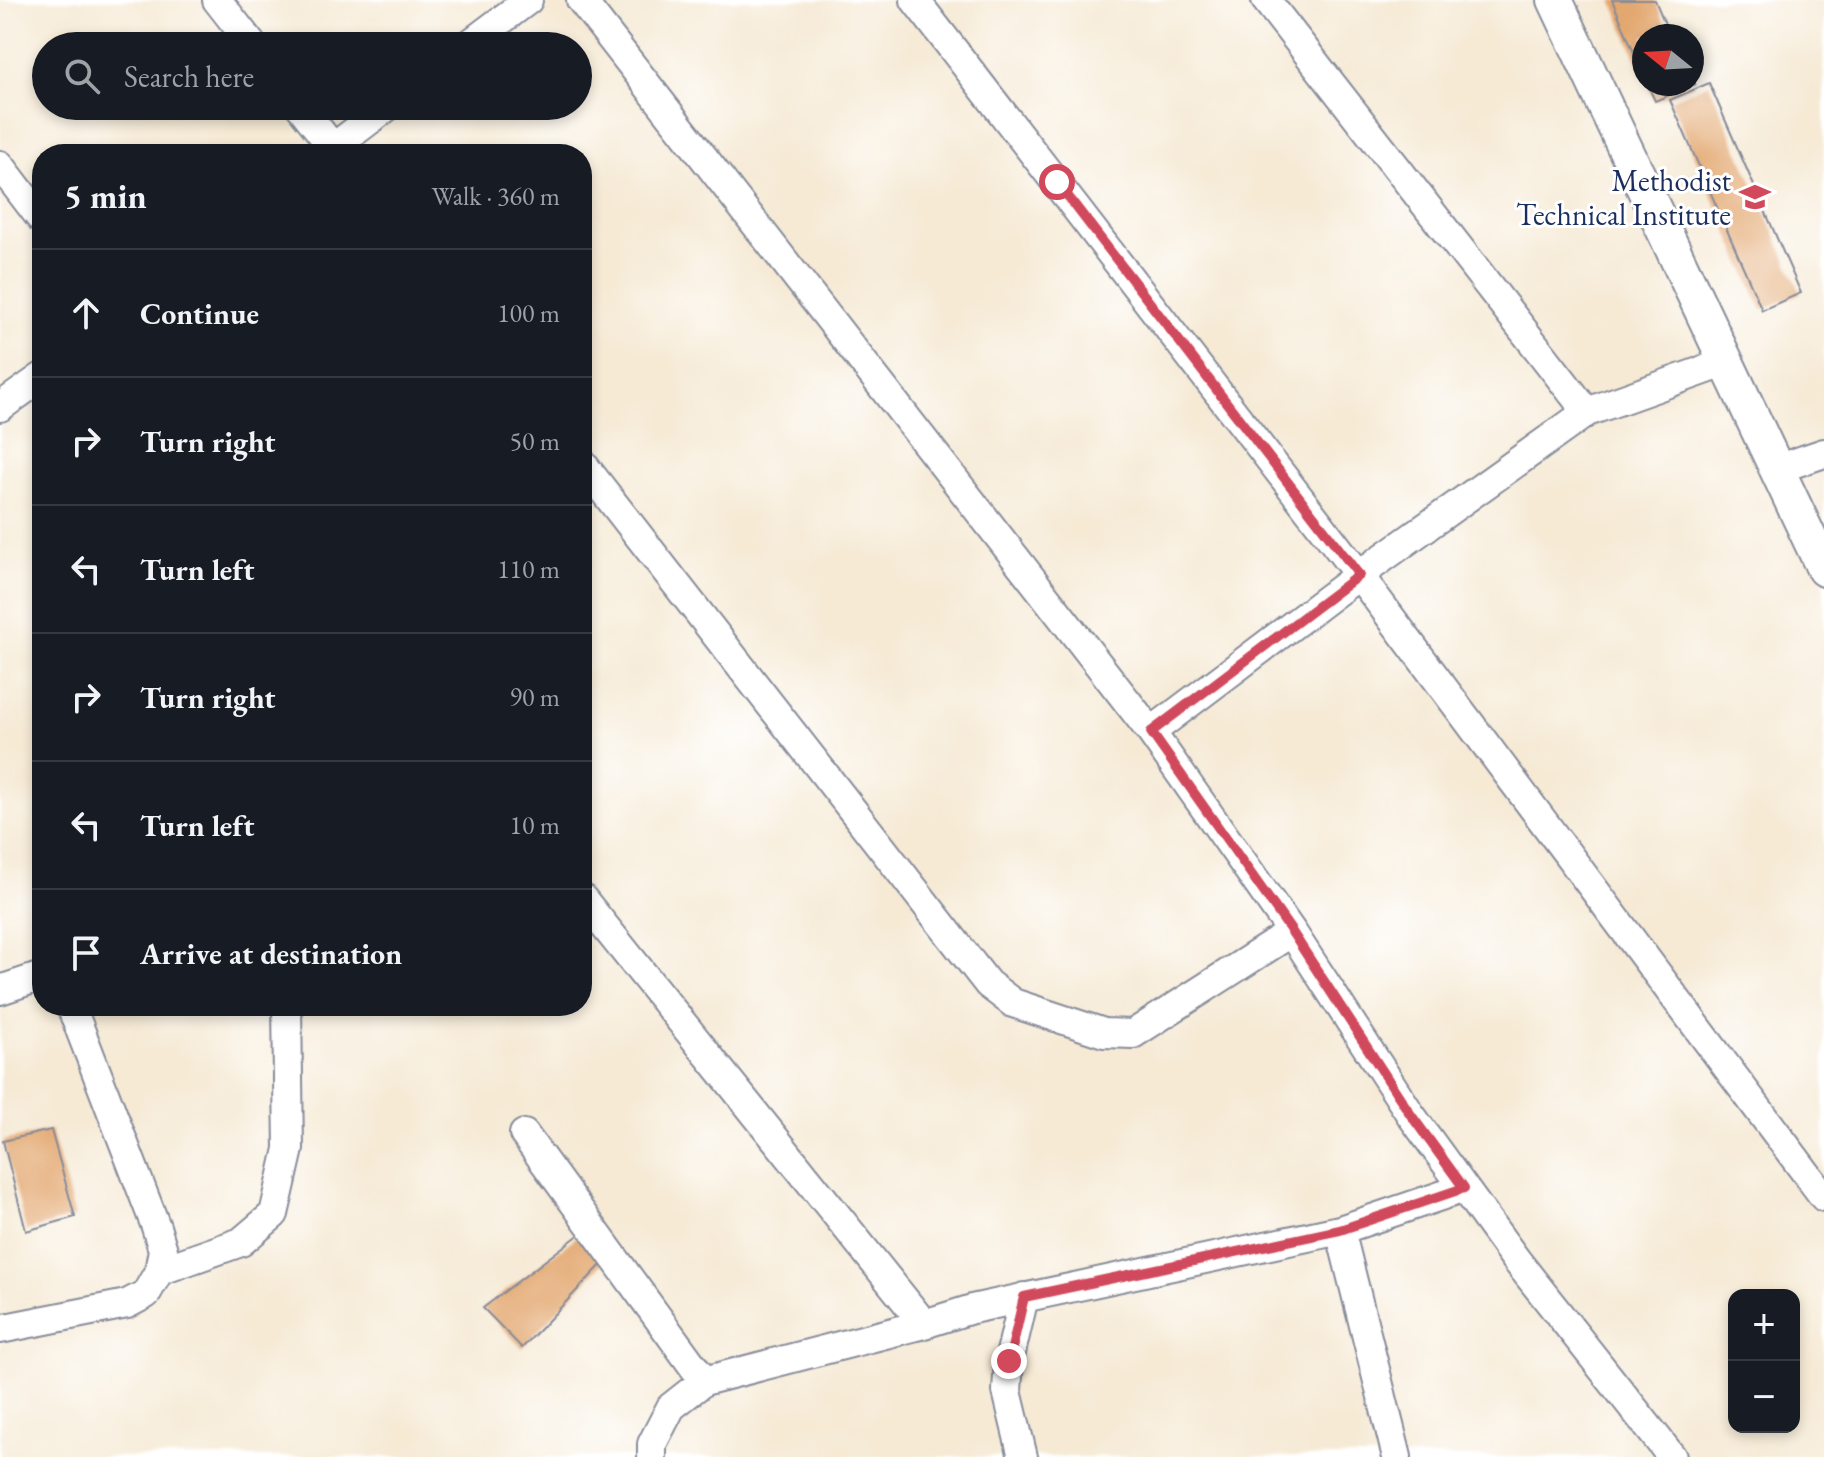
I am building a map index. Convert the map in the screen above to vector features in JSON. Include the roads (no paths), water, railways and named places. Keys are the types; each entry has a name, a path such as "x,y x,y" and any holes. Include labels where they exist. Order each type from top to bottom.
{"street":[{"path":"217,0 242,32"},
{"path":"486,32 528,0"},
{"path":"581,0 1151,732 1292,932 1411,1115 1517,1261 1672,1457"},
{"path":"915,0 1359,575 1824,1197"},
{"path":"1266,0 1587,412"},
{"path":"1555,0 1824,569"},
{"path":"310,120 326,144"},
{"path":"342,144 371,120"},
{"path":"0,165 32,207"},
{"path":"1151,732 1359,575 1587,412 1727,362"},
{"path":"0,407 32,384"},
{"path":"1777,469 1824,453"},
{"path":"592,476 988,984 1013,1003 1104,1033 1133,1034 1292,932"},
{"path":"592,910 924,1324"},
{"path":"0,990 32,979"},
{"path":"0,1329 127,1304 146,1294 159,1271 163,1250 156,1227 75,1016"},
{"path":"159,1271 241,1242 274,1214 289,1149 287,1016"},
{"path":"524,1134 704,1381"},
{"path":"652,1457 652,1444 671,1407 704,1381 972,1309 1340,1230 1464,1188"},
{"path":"1340,1230 1397,1457"},
{"path":"1023,1457 1007,1391 1009,1361 1024,1297"}],"place":[{"name":"Methodist Technical Institute","path":"1755,197"}]}
